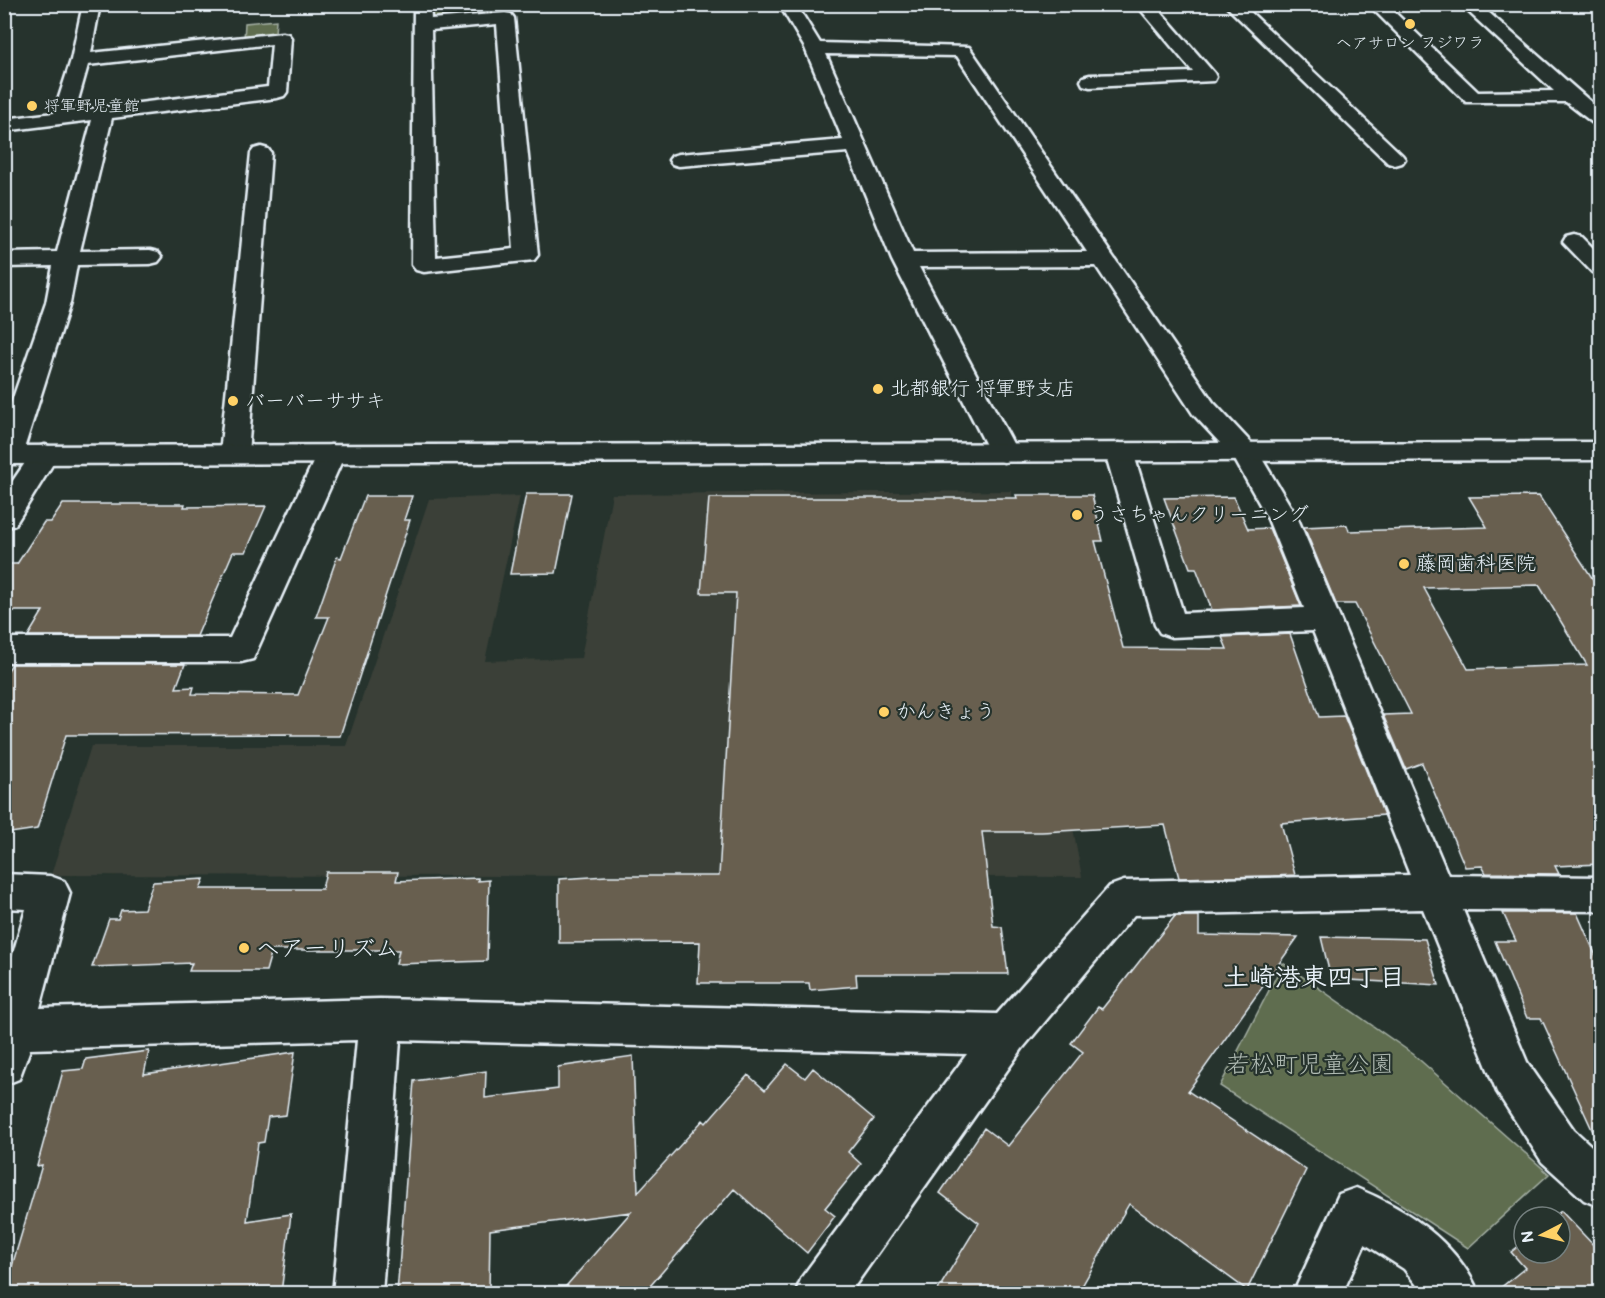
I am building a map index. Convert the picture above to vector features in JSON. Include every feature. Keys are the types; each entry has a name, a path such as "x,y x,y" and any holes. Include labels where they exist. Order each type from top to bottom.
{"street":[{"path":"63,117 80,60 92,4"},
{"path":"787,4 814,48 904,260 1004,453"},
{"path":"1090,81 1207,77 1144,4"},
{"path":"1232,4 1395,159"},
{"path":"1376,4 1473,98 1571,96"},
{"path":"1468,4 1600,119"},
{"path":"422,15 505,18 526,255 424,265 422,15"},
{"path":"4,124 277,92 282,38 80,60"},
{"path":"814,48 963,51 1203,408 1245,453 1283,519 1512,1077 1558,1146 1600,1185"},
{"path":"104,112 66,260 58,303 6,454 1119,452 1599,454"},
{"path":"679,160 855,145"},
{"path":"234,454 261,153"},
{"path":"1574,242 1600,267"},
{"path":"4,260 150,258"},
{"path":"904,260 1104,260"},
{"path":"1119,452 1171,625 1324,619"},
{"path":"4,518 45,454"},
{"path":"4,650 242,650 331,454"},
{"path":"4,891 50,893 9,1046 380,1019 1007,1035"},
{"path":"819,1293 1007,1035 1124,898 1435,892 1600,894"},
{"path":"357,1293 380,1019"},
{"path":"1317,1293 1356,1211 1421,1252 1455,1293"}],"shaded area":[{"path":"1011,491 1082,877 51,875 91,746 346,746 429,499 520,496 485,661 581,658 612,494"}],"green space":[{"path":"429,5 507,5 506,16 428,22"},
{"path":"276,20 275,33 266,34 265,38 244,40 245,23"},
{"name":"若松町児童公園","path":"1283,963 1413,1054 1549,1174 1515,1205 1512,1205 1512,1208 1468,1248 1220,1086"}],"building":[{"path":"526,494 572,494 556,573 510,574"},
{"path":"1016,495 1092,495 1103,541 1095,541 1123,648 1227,649 1222,637 1290,634 1319,717 1344,716 1384,815 1281,823 1295,875 1273,876 1179,878 1165,825 1042,832 982,832 993,926 1002,927 1008,974 856,974 857,986 810,990 809,983 698,983 700,942 559,943 559,879 607,876 719,876 736,593 701,593 709,498 1017,498"},
{"path":"365,496 412,496 404,520 410,520 340,736 291,736 292,734 66,735 37,829 4,834 4,676 12,664 185,664 176,688 194,687 192,694 298,695 329,617 316,617 337,557 341,558"},
{"path":"1539,496 1600,590 1600,864 1555,866 1559,874 1486,873 1482,866 1465,867 1422,763 1406,769 1383,715 1411,714 1355,604 1336,604 1304,527 1347,525 1349,531 1487,527 1469,497","holes":["1539,585 1587,665 1468,669 1424,588"]},
{"path":"1234,497 1248,529 1269,528 1301,606 1212,610 1196,568 1190,568 1164,498"},
{"path":"63,504 185,504 184,507 266,506 246,552 233,552 197,636 28,636 43,611 4,611 4,564 17,564 44,522 51,522"},
{"path":"326,872 398,872 396,881 478,878 478,881 489,880 487,961 396,964 399,950 272,950 266,971 189,971 192,963 92,967 109,919 118,919 121,910 144,909 153,882 204,879 200,889 322,889"},
{"path":"1503,913 1577,913 1600,965 1600,1147 1541,1018 1527,1018 1495,941 1516,941"},
{"path":"1175,916 1199,916 1199,935 1298,937 1188,1091 1306,1170 1247,1290 1129,1204 1078,1293 936,1293 979,1223 940,1193 984,1128 1008,1146 1083,1052 1071,1043 1098,1007 1102,1009"},
{"path":"1321,937 1425,939 1439,985 1331,979"},
{"path":"149,1051 144,1074 295,1052 286,1115 268,1117 264,1142 258,1143 247,1221 291,1214 281,1293 4,1293 42,1165 37,1166 63,1071 83,1069 86,1059"},
{"path":"633,1056 638,1192 703,1120 706,1123 748,1075 765,1090 787,1064 805,1078 813,1068 874,1119 848,1152 861,1164 825,1208 835,1216 807,1253 734,1189 644,1293 560,1293 631,1212 490,1230 489,1293 397,1293 414,1081 486,1071 485,1098 558,1089 558,1067"},
{"path":"1572,1223 1600,1252 1600,1293 1494,1293 1525,1268 1522,1265 1572,1265"}],"place":[{"name":"ヘアサロン フジワラ","path":"1410,24"},
{"name":"将軍野児童館","path":"32,106"},
{"name":"北都銀行 将軍野支店","path":"878,389"},
{"name":"バーバーササキ","path":"233,401"},
{"name":"うさちゃんクリーニング","path":"1077,515"},
{"name":"藤岡歯科医院","path":"1404,564"},
{"name":"かんきょう","path":"884,712"},
{"name":"ヘアーリズム","path":"244,948"}],"district":[{"name":"土崎港東四丁目","path":"1314,978"}]}
